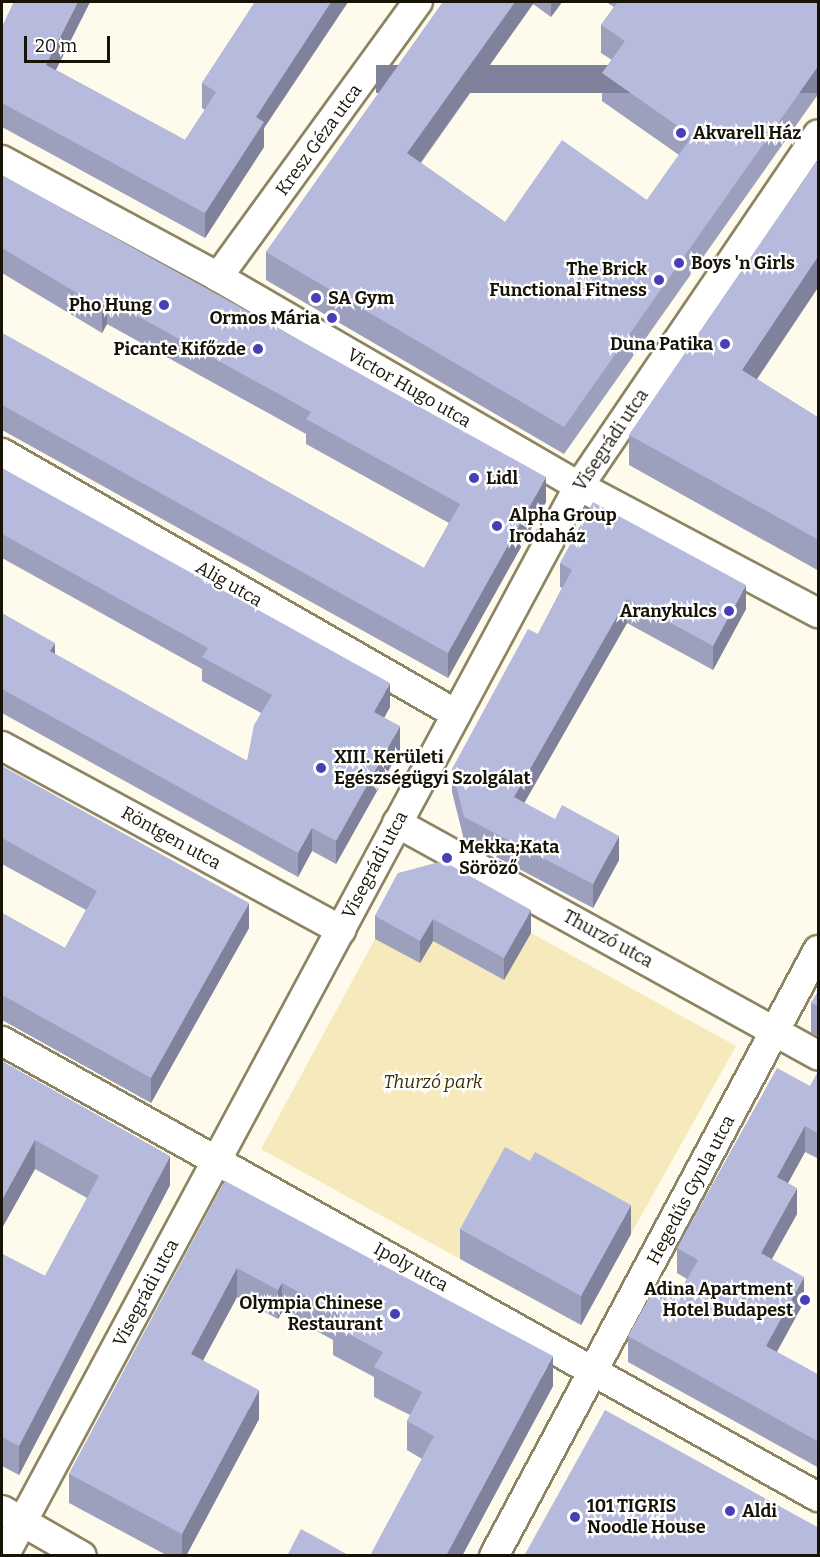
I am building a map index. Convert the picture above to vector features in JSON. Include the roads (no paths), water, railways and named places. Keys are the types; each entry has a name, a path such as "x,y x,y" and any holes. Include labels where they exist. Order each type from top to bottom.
{"street":[{"name":"Kresz Géza utca","path":"218,278 418,2"},
{"name":"Visegrádi utca","path":"4,1556 12,1516 218,1160 579,486 819,134"},
{"name":"Victor Hugo utca","path":"2,160 218,278 579,486 819,613"},
{"name":"Alig utca","path":"2,453 456,714"},
{"name":"Röntgen utca","path":"2,746 341,930"},
{"name":"Thurzó utca","path":"397,823 819,1055"},
{"name":"Hegedűs Gyula utca","path":"495,1556 819,950"},
{"name":"Ipoly utca","path":"2,1041 819,1497"},
{"path":"12,1516 82,1556"}],"place":[{"name":"Akvarell Ház","path":"681,133"},
{"name":"Boys 'n Girls","path":"679,263"},
{"name":"The Brick Functional Fitness","path":"659,280"},
{"name":"SA Gym","path":"316,298"},
{"name":"Pho Hung","path":"164,305"},
{"name":"Ormos Mária","path":"332,318"},
{"name":"Duna Patika","path":"725,344"},
{"name":"Picante Kifőzde","path":"258,349"},
{"name":"Lidl","path":"474,478"},
{"name":"Alpha Group Irodaház","path":"497,526"},
{"name":"Aranykulcs","path":"729,611"},
{"name":"XIII. Kerületi Egészségügyi Szolgálat","path":"321,768"},
{"name":"Mekka;Kata Söröző","path":"447,858"},
{"name":"Adina Apartment Hotel Budapest","path":"805,1300"},
{"name":"Olympia Chinese Restaurant","path":"395,1314"},
{"name":"Aldi","path":"730,1511"},
{"name":"101 TIGRIS Noodle House","path":"575,1517"}],"park label":[{"name":"Thurzó park","path":"433,1082"}]}
